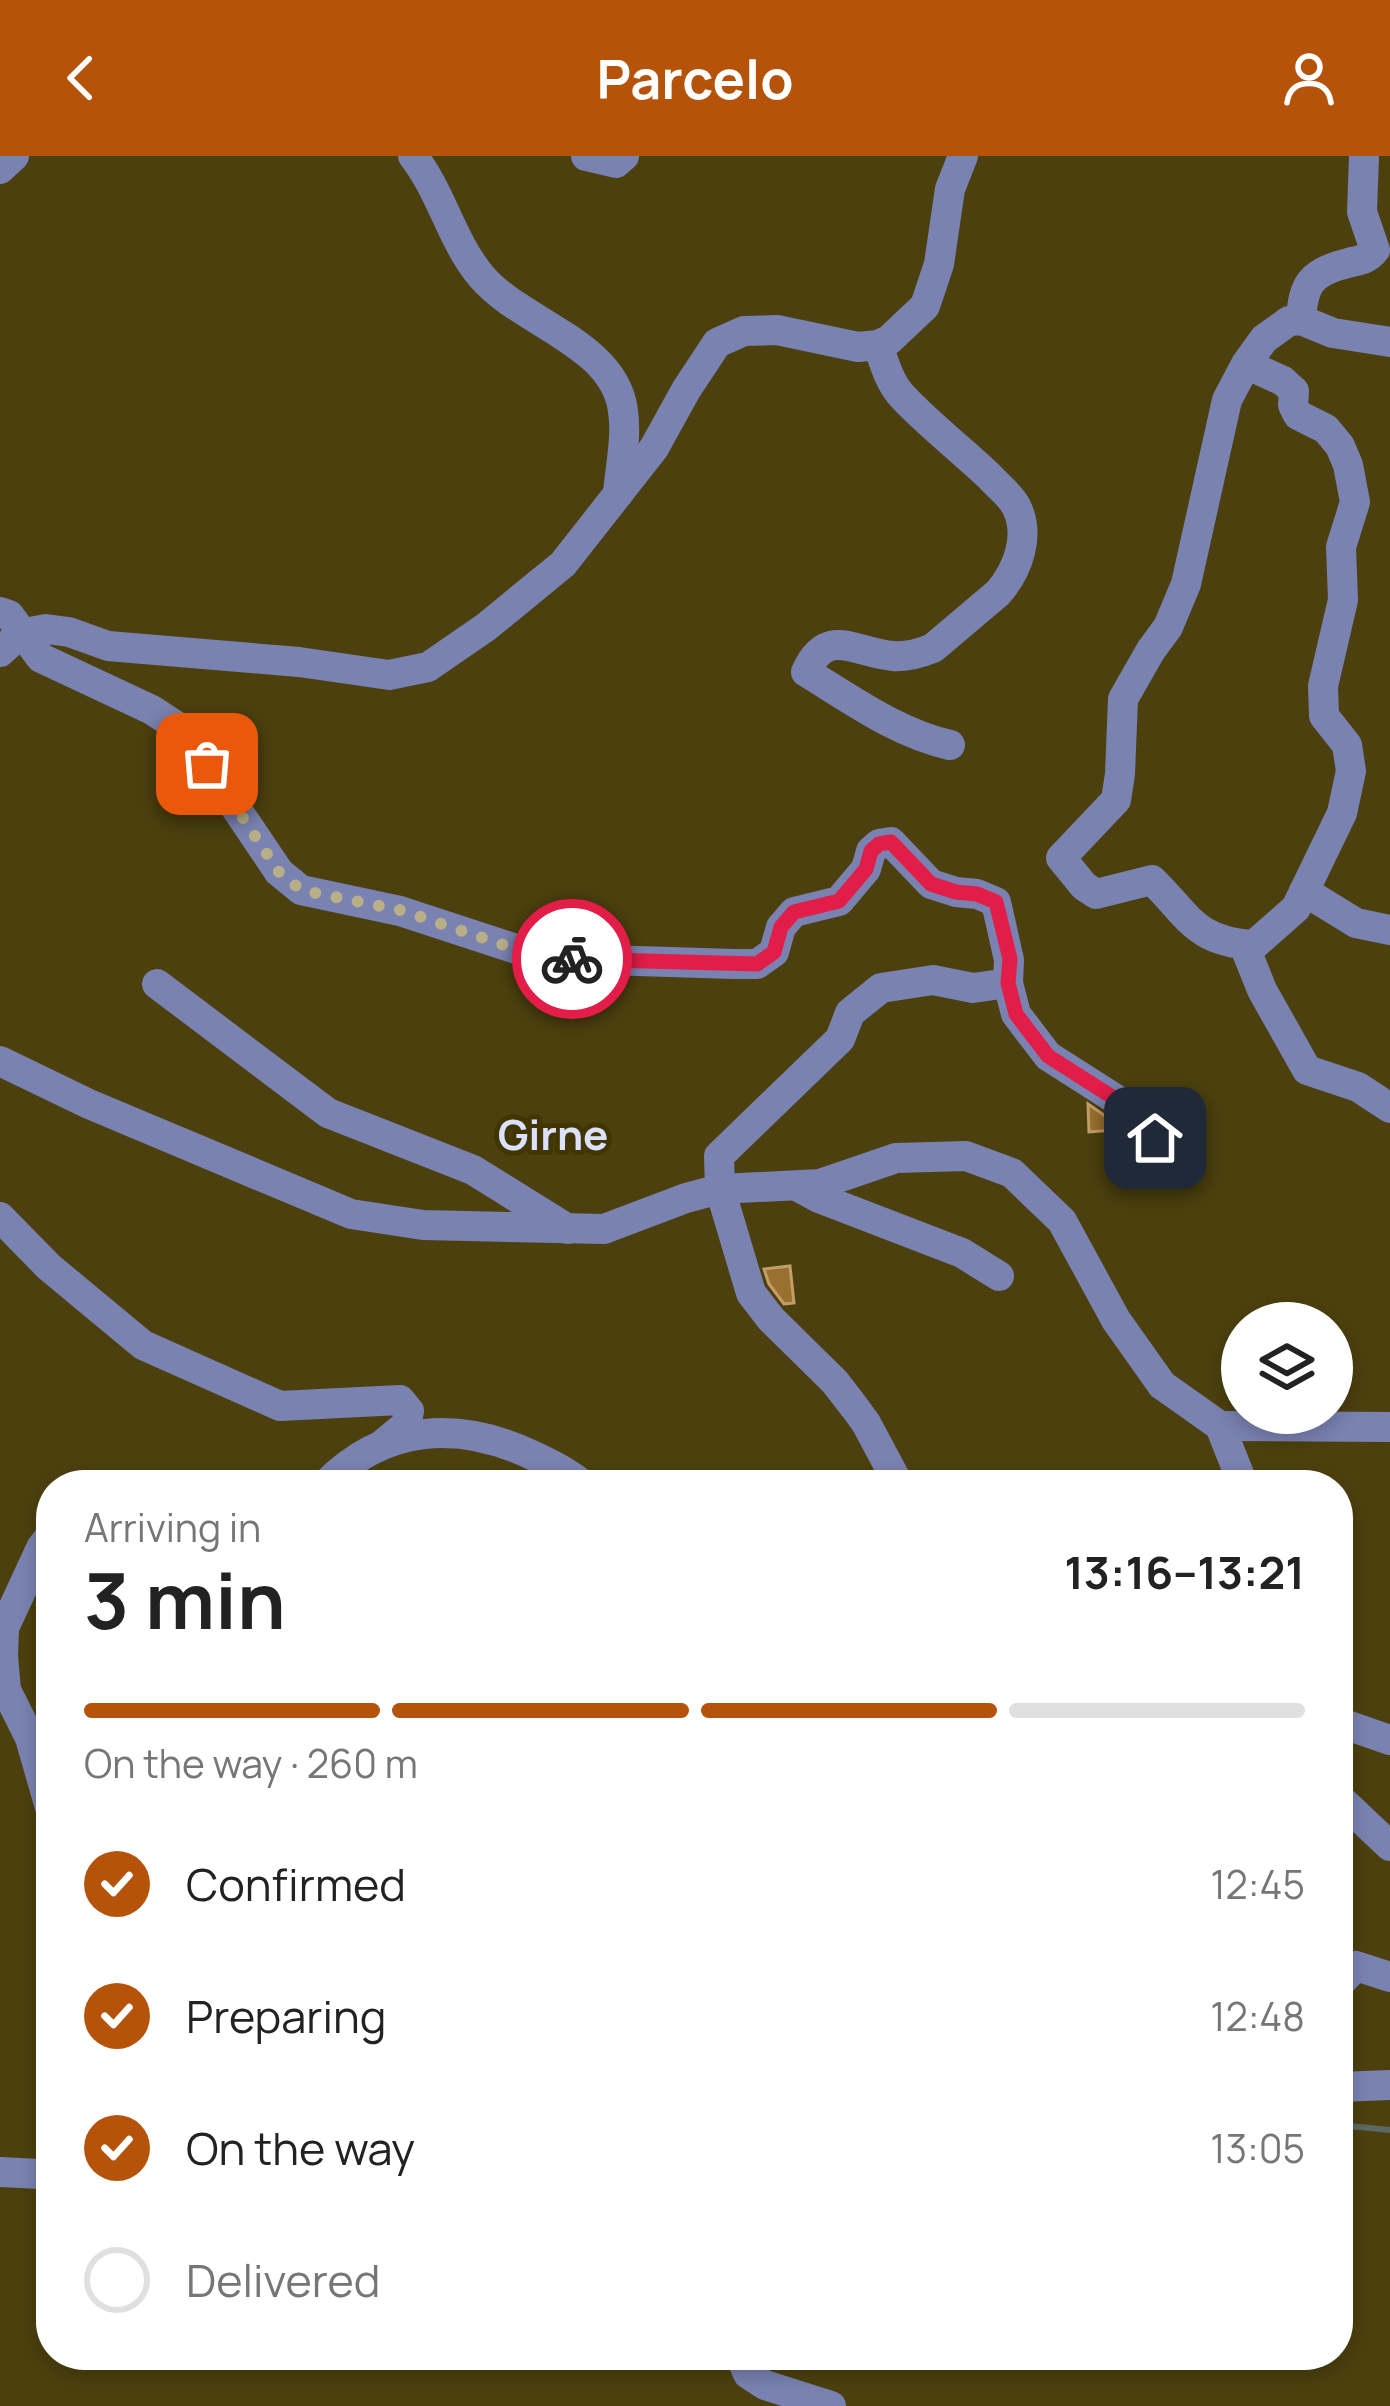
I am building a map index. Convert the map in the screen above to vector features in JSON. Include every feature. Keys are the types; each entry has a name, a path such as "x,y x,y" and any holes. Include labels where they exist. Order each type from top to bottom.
{"street":[{"path":"0,169 14,156"},
{"path":"413,156 440,197 464,254 481,276 513,304 590,355 614,382 624,423 618,494"},
{"path":"586,156 616,163 624,156"},
{"path":"7,632 46,629 108,646 299,662 389,675 428,667 563,564 654,448 717,343 744,331 777,330 858,346 890,340 925,306 939,264 950,189 963,156"},
{"path":"1301,320 1303,295 1312,280 1327,269 1373,254 1375,245 1362,212 1364,156"},
{"path":"1246,364 1283,381 1294,392 1298,415 1325,429 1340,446 1355,502 1341,547 1343,600 1323,686 1324,716 1347,746 1351,770 1342,813 1296,908 1254,945 1235,944 1195,928 1152,880 1096,894 1061,858 1116,800 1123,699 1168,627 1186,584 1227,400 1246,364 1264,340 1289,321 1390,342"},
{"path":"878,345 902,396 1012,499 1020,517 1021,548 1014,571 998,592 933,648 894,656 827,646 814,654 806,671 892,724 920,738 950,745"},
{"path":"7,632 41,658 152,710 184,731 279,872 301,890 400,910 522,951 574,959 757,964 774,952 781,927 794,912 839,901 866,869 871,851 891,842 931,884 996,902 1010,959 1008,983 1016,1014 1048,1056 1117,1100 1134,1122 1177,1154"},
{"path":"1304,891 1356,923 1390,930"},
{"path":"1244,945 1262,990 1307,1070 1358,1087 1390,1108"},
{"path":"891,1470 866,1423 835,1382 751,1293 720,1189 718,1156 840,1039 850,1013 881,988 933,980 974,988 1008,983"},
{"path":"157,984 328,1113 472,1170 568,1228"},
{"path":"0,1061 88,1104 351,1214 423,1226 604,1229 720,1189 820,1184 896,1158 966,1156 1012,1173 1062,1221 1116,1320 1162,1385 1220,1426 1390,1427"},
{"path":"796,1186 962,1253 999,1276"},
{"path":"0,1217 49,1267 143,1345 280,1406 400,1400 410,1411 406,1425 340,1470"},
{"path":"1220,1426 1236,1470"},
{"path":"384,1443 443,1431 505,1442 563,1470"},
{"path":"36,1559 4,1628 3,1656 3,1689 36,1759"},
{"path":"1353,1727 1390,1740"},
{"path":"1353,1811 1390,1846"},
{"path":"1353,1969 1356,1966 1390,1977"},
{"path":"1353,2086 1390,2085"},
{"path":"0,2172 36,2174"},
{"path":"746,2370 764,2385 831,2406"}],"building":[{"path":"1088,1104 1104,1115 1115,1130 1089,1132"},
{"path":"790,1266 794,1303 784,1304 764,1269"}],"waterway":[{"path":"1353,2126 1390,2130"}],"way so far":[{"path":"207,764 279,872 301,890 400,910 522,951 572,959"}],"district":[{"name":"Girne","path":"553,1135"}],"route":[{"path":"572,959 757,964 774,952 781,927 794,912 839,901 866,869 871,851 891,842 931,884 996,902 1010,959 1008,983 1016,1014 1048,1056 1117,1100 1155,1138"}]}
